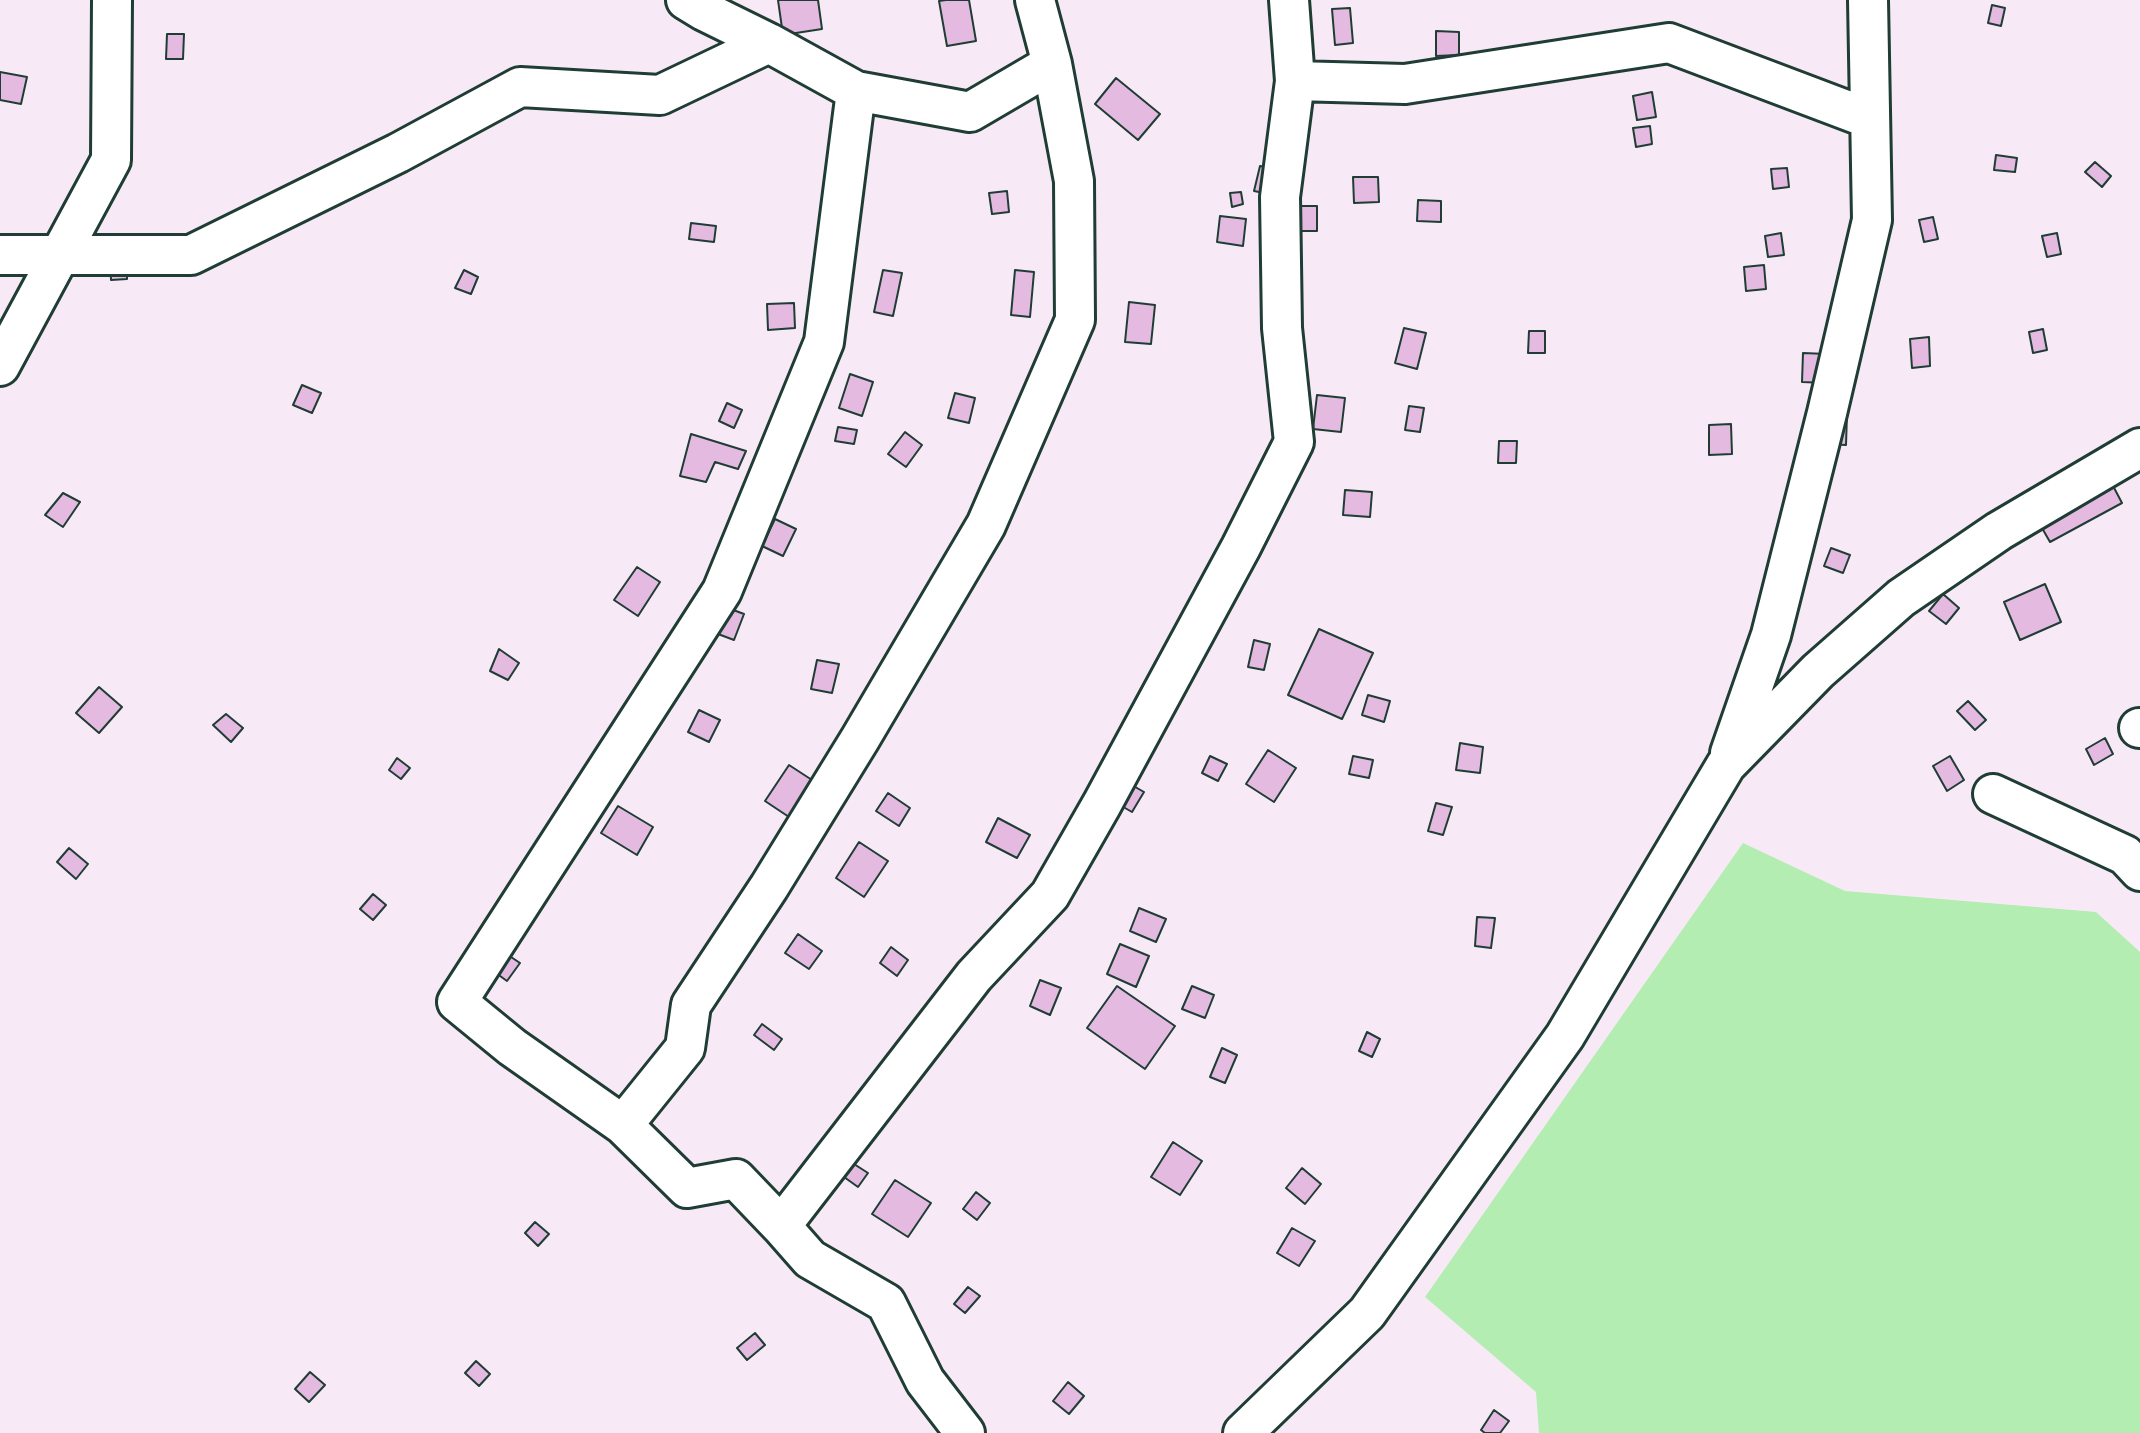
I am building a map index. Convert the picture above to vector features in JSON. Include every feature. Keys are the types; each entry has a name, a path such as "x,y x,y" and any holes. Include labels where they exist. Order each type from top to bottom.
{"street":[{"path":"0,366 111,160 112,0"},
{"path":"686,0 856,91 970,112 1052,64"},
{"path":"622,1125 684,1048 691,1005 769,887 860,739 986,525 1075,320 1074,181 1052,64 1035,0"},
{"path":"781,1226 974,976 1050,895 1102,804 1294,442 1282,328 1280,197 1295,81 1289,0"},
{"path":"1243,1433 1367,1313 1565,1036 1726,765 1770,635 1828,413 1872,220 1868,0"},
{"path":"0,256 191,255 398,153 520,88 660,95 769,43"},
{"path":"1295,81 1405,84 1669,43 1870,119"},
{"path":"856,91 824,342 722,591 457,1002 512,1047 622,1125 687,1188 736,1179 810,1259 886,1303 925,1381 965,1433"},
{"path":"1726,765 1818,671 1901,598 1998,531 2140,447"},
{"path":"1993,794 2125,855 2140,871"}],"green space":[{"path":"1743,843 1845,891 2096,912 2140,952 2140,1433 1539,1433 1536,1392 1425,1297"}],"building":[{"path":"778,0 818,0 822,29 783,35"},
{"path":"969,0 976,41 947,46 939,1"},
{"path":"1992,5 2005,8 2001,26 1988,23"},
{"path":"1350,8 1353,43 1335,45 1332,9"},
{"path":"1436,31 1459,32 1459,55 1436,56"},
{"path":"167,34 184,34 183,59 166,59"},
{"path":"0,72 27,77 21,104 0,100"},
{"path":"1116,78 1160,114 1138,140 1095,104"},
{"path":"1652,92 1656,117 1637,120 1633,96"},
{"path":"1650,126 1652,144 1636,147 1633,128"},
{"path":"1996,155 2017,158 2015,172 1994,170"},
{"path":"2095,162 2111,176 2102,187 2085,172"},
{"path":"1260,166 1275,169 1269,194 1254,191"},
{"path":"1787,168 1789,187 1773,189 1771,169"},
{"path":"1353,177 1378,177 1379,202 1354,203"},
{"path":"1007,191 1009,212 992,214 989,193"},
{"path":"1241,192 1243,204 1232,207 1230,193"},
{"path":"1418,200 1441,201 1441,222 1417,221"},
{"path":"1299,206 1317,206 1317,231 1299,231"},
{"path":"1220,216 1246,219 1243,246 1217,242"},
{"path":"1933,217 1938,239 1924,242 1919,220"},
{"path":"691,223 716,226 714,242 689,239"},
{"path":"1781,233 1784,255 1768,257 1765,236"},
{"path":"2057,233 2061,254 2047,257 2042,236"},
{"path":"127,258 127,279 111,280 110,259"},
{"path":"1764,265 1766,289 1746,291 1744,267"},
{"path":"464,270 478,277 471,294 455,288"},
{"path":"883,270 902,273 893,316 874,312"},
{"path":"1015,270 1034,272 1030,317 1011,315"},
{"path":"1129,302 1155,305 1151,344 1125,342"},
{"path":"794,303 795,328 768,330 767,304"},
{"path":"1404,328 1426,333 1417,369 1395,363"},
{"path":"2043,329 2047,350 2033,353 2029,332"},
{"path":"1529,331 1545,331 1545,353 1528,353"},
{"path":"1929,337 1930,366 1912,368 1910,339"},
{"path":"1803,353 1827,354 1826,383 1802,382"},
{"path":"850,374 873,382 862,416 839,408"},
{"path":"302,385 321,393 312,413 293,405"},
{"path":"955,393 975,398 969,423 948,418"},
{"path":"1317,395 1345,398 1341,432 1313,429"},
{"path":"727,403 742,410 734,428 719,421"},
{"path":"1409,406 1424,408 1420,432 1405,430"},
{"path":"1827,413 1847,414 1846,445 1827,444"},
{"path":"1731,424 1732,454 1709,455 1709,425"},
{"path":"838,427 857,430 854,444 835,441"},
{"path":"905,432 922,445 906,467 888,454"},
{"path":"691,434 746,451 738,469 715,462 706,482 680,476"},
{"path":"1499,441 1517,441 1516,463 1498,463"},
{"path":"2111,482 2122,503 2050,542 2038,521"},
{"path":"1345,490 1372,492 1370,517 1343,515"},
{"path":"63,493 80,502 63,527 45,515"},
{"path":"775,519 796,529 783,556 762,546"},
{"path":"1831,548 1850,555 1843,573 1824,566"},
{"path":"637,567 660,582 638,616 614,600"},
{"path":"2045,584 2061,622 2020,640 2004,602"},
{"path":"1943,594 1959,608 1946,624 1929,611"},
{"path":"728,608 744,614 734,640 718,634"},
{"path":"1319,629 1373,653 1342,719 1288,695"},
{"path":"1254,640 1270,644 1264,670 1248,667"},
{"path":"499,649 519,663 508,680 490,671"},
{"path":"817,660 839,664 832,693 811,689"},
{"path":"99,687 122,707 99,733 76,713"},
{"path":"1368,695 1390,701 1384,722 1362,715"},
{"path":"1968,701 1986,720 1975,730 1957,711"},
{"path":"699,710 720,720 709,742 688,732"},
{"path":"226,714 243,728 231,742 213,725"},
{"path":"2105,738 2113,754 2094,765 2086,749"},
{"path":"1460,743 1483,747 1480,773 1456,770"},
{"path":"1268,750 1296,768 1274,802 1246,784"},
{"path":"1210,756 1227,764 1218,781 1202,773"},
{"path":"1353,756 1373,760 1369,778 1349,774"},
{"path":"1950,756 1964,780 1947,791 1933,766"},
{"path":"397,758 410,768 401,779 389,770"},
{"path":"789,765 812,780 789,817 765,801"},
{"path":"1130,784 1144,792 1132,812 1118,804"},
{"path":"888,793 910,808 899,826 876,811"},
{"path":"1436,803 1452,807 1443,835 1428,831"},
{"path":"618,806 653,827 637,855 601,833"},
{"path":"998,818 1030,835 1017,858 986,842"},
{"path":"859,842 888,861 864,897 836,878"},
{"path":"69,848 88,864 76,879 57,862"},
{"path":"373,894 386,905 373,920 360,909"},
{"path":"1139,908 1166,919 1156,942 1130,931"},
{"path":"1477,917 1495,918 1491,948 1475,946"},
{"path":"798,934 822,951 809,969 785,953"},
{"path":"1120,944 1149,956 1136,987 1107,974"},
{"path":"891,947 908,960 897,976 880,963"},
{"path":"502,951 520,963 507,981 489,968"},
{"path":"1040,980 1061,988 1050,1015 1030,1006"},
{"path":"1117,986 1175,1026 1145,1069 1087,1028"},
{"path":"1192,986 1214,995 1205,1018 1182,1009"},
{"path":"762,1024 782,1039 774,1050 754,1035"},
{"path":"1367,1032 1380,1039 1372,1057 1359,1051"},
{"path":"1222,1048 1237,1055 1225,1083 1210,1077"},
{"path":"1173,1142 1202,1161 1180,1195 1151,1177"},
{"path":"854,1164 868,1173 858,1187 844,1177"},
{"path":"1302,1168 1321,1184 1305,1204 1286,1188"},
{"path":"895,1180 931,1203 908,1237 872,1214"},
{"path":"976,1192 990,1203 977,1220 963,1209"},
{"path":"535,1222 549,1234 538,1246 525,1233"},
{"path":"1292,1228 1315,1241 1299,1266 1277,1253"},
{"path":"968,1287 980,1296 965,1313 954,1304"},
{"path":"755,1333 765,1345 747,1360 737,1348"},
{"path":"476,1361 490,1374 479,1386 465,1373"},
{"path":"310,1372 325,1385 309,1402 295,1389"},
{"path":"1068,1382 1084,1396 1069,1414 1053,1401"},
{"path":"1494,1410 1509,1421 1500,1433 1485,1433 1481,1430"}]}
